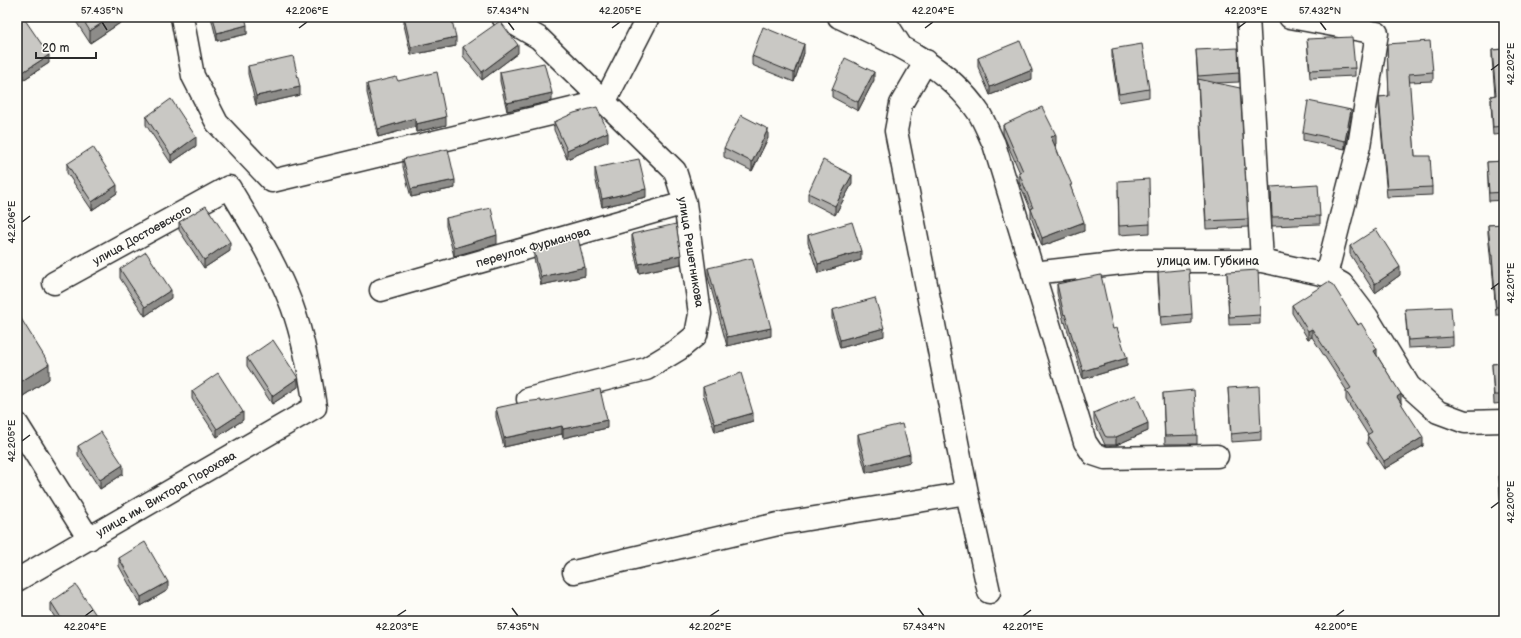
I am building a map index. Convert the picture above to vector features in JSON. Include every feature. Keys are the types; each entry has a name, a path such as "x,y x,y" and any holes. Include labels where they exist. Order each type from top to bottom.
{"street":[{"path":"182,17 193,76 218,123 272,181 605,101 648,17"},
{"name":"улица Решетникова","path":"504,17 539,38 675,171 685,204 700,314 696,335 679,349 646,369 528,399"},
{"path":"839,17 900,45 926,60 960,91 979,114 994,144 1085,442 1093,454 1106,458 1218,456"},
{"path":"882,17 900,45"},
{"path":"1248,17 1262,261"},
{"path":"1290,17 1377,33 1359,146 1326,275"},
{"path":"926,60 901,104 896,131 967,493 989,592"},
{"name":"улица Достоевского","path":"54,283 229,187 258,234 292,306 310,370 315,408"},
{"name":"переулок Фурманова","path":"381,290 685,204"},
{"name":"улица им. Губкина","path":"1033,273 1140,261 1262,261 1326,275 1342,284 1367,317 1409,386 1438,412 1465,422 1504,421"},
{"name":"улица им. Виктора Порохова","path":"17,580 315,408"},
{"path":"17,424 89,538"},
{"path":"574,572 778,524 967,493"}],"building":[{"path":"23,17 49,55 23,72 17,63 17,21"},
{"path":"81,17 111,17 90,31"},
{"path":"213,17 245,17 247,25 217,33"},
{"path":"404,17 451,17 456,37 411,47"},
{"path":"500,21 518,45 482,72 463,47"},
{"path":"763,27 804,44 794,73 752,56"},
{"path":"1352,37 1355,68 1310,70 1307,39"},
{"path":"1020,41 1032,70 990,87 978,58"},
{"path":"1430,41 1433,72 1409,74 1415,156 1430,156 1432,187 1387,189 1379,97 1389,96 1387,44"},
{"path":"1142,44 1149,89 1119,94 1112,49"},
{"path":"1238,48 1239,73 1198,76 1196,50"},
{"path":"1504,49 1504,126 1493,127 1491,96 1496,95 1492,50"},
{"path":"293,56 300,87 256,96 248,66"},
{"path":"845,58 874,72 858,102 832,89"},
{"path":"544,63 552,93 507,103 500,72"},
{"path":"437,72 446,117 416,124 415,118 378,129 367,84 396,77 398,81"},
{"path":"1198,79 1240,88 1248,219 1206,221"},
{"path":"171,99 196,137 171,155 146,117"},
{"path":"1308,101 1351,110 1345,141 1303,132"},
{"path":"597,107 608,132 567,150 554,122 574,113"},
{"path":"1042,107 1056,135 1051,137 1072,185 1070,185 1084,222 1042,238 1031,209 1033,208 1019,173 1023,171 1003,125"},
{"path":"741,115 768,129 752,162 724,148"},
{"path":"93,147 117,185 92,202 67,164"},
{"path":"448,149 455,180 411,189 403,159"},
{"path":"639,159 646,189 602,199 595,168"},
{"path":"823,160 852,175 835,206 808,193"},
{"path":"1504,161 1504,192 1489,193 1487,162"},
{"path":"1149,179 1150,224 1119,226 1118,181"},
{"path":"1318,184 1320,216 1272,217 1271,187"},
{"path":"206,206 230,242 204,260 179,222"},
{"path":"491,208 497,235 454,248 446,218"},
{"path":"852,222 861,251 818,264 808,235"},
{"path":"676,224 681,255 639,264 632,234"},
{"path":"1504,224 1504,307 1496,307 1488,225"},
{"path":"1376,229 1400,267 1375,284 1350,246"},
{"path":"578,238 585,267 541,277 534,251"},
{"path":"146,252 171,290 145,307 120,269"},
{"path":"752,258 771,328 727,337 708,268"},
{"path":"1189,269 1192,314 1161,317 1158,272"},
{"path":"1258,270 1260,315 1229,317 1227,272"},
{"path":"1101,275 1113,329 1117,328 1127,358 1083,371 1065,314 1064,315 1057,284"},
{"path":"1328,282 1333,285 1358,325 1361,323 1377,349 1374,351 1401,394 1397,397 1423,437 1384,461 1367,435 1372,432 1346,391 1351,388 1312,329 1308,331 1292,305"},
{"path":"875,298 884,328 840,340 832,310"},
{"path":"1451,307 1453,337 1408,340 1405,309"},
{"path":"17,312 49,364 17,384"},
{"path":"273,340 298,378 272,396 247,358"},
{"path":"1504,363 1504,395 1494,395 1492,364"},
{"path":"218,373 243,412 217,429 192,391"},
{"path":"741,373 753,413 715,424 703,387"},
{"path":"1259,386 1261,431 1231,434 1228,388"},
{"path":"600,389 607,420 563,429 562,426 504,438 496,408 524,402 541,400 541,402"},
{"path":"1194,390 1197,435 1165,436 1163,393"},
{"path":"1136,395 1148,423 1116,437 1105,436 1094,413"},
{"path":"902,424 910,454 866,465 858,434"},
{"path":"101,432 123,465 100,480 78,446"},
{"path":"1504,474 1504,506 1501,506 1499,475"},
{"path":"145,542 168,582 141,597 119,558"},
{"path":"76,585 100,621 63,621 51,602"}]}
